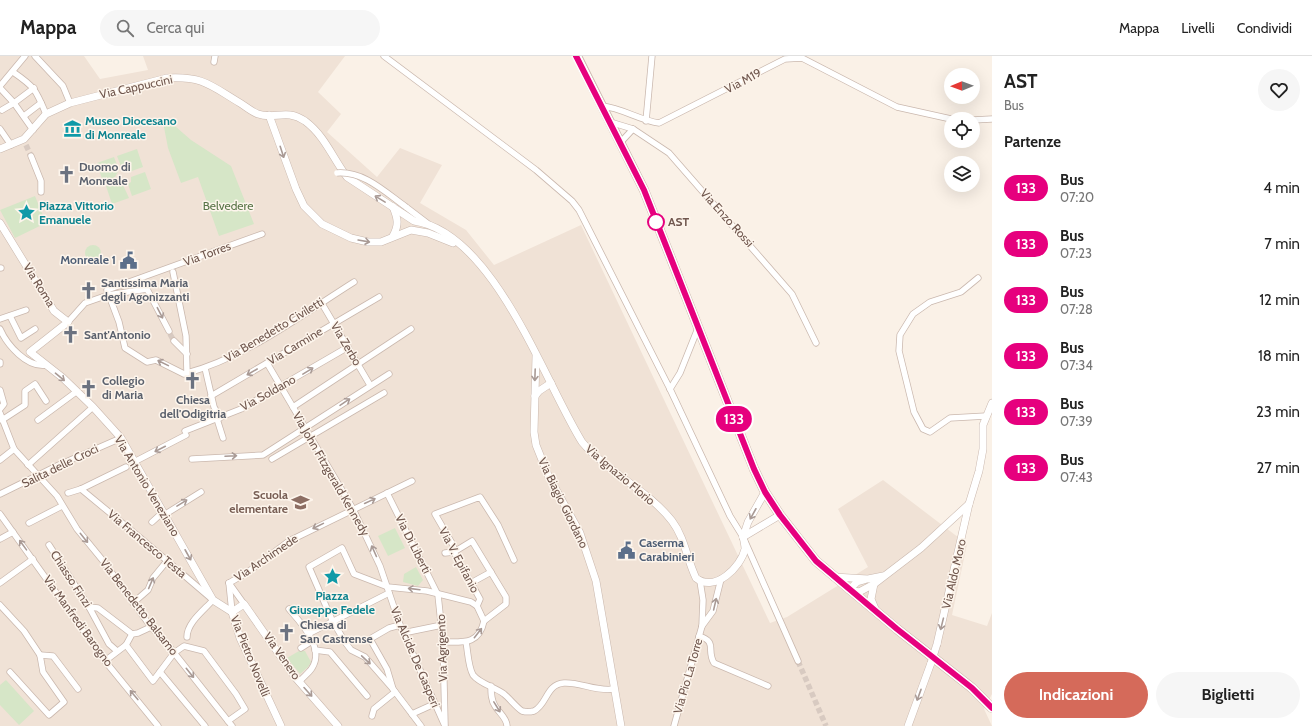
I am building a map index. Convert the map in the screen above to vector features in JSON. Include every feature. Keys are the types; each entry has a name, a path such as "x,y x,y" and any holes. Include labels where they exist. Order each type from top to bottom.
{"main road":[{"path":"576,56 644,190 765,492 780,515 816,561 849,590 972,688 992,708"}],"street":[{"path":"25,56 0,87 24,116 33,130"},
{"path":"35,56 63,86 70,103"},
{"path":"384,56 536,170 572,201 579,210 670,389 730,516 743,537 798,661"},
{"path":"646,121 652,56"},
{"name":"Via M19","path":"602,106 614,107 646,121 659,123 785,59 802,58 820,69 897,107 944,117"},
{"path":"0,149 25,142 46,114 34,88 13,72"},
{"name":"Via Cappuccini","path":"46,114 70,103 154,80 182,77 195,78 208,84 258,114 269,115"},
{"path":"2,110 34,88"},
{"path":"24,116 41,103"},
{"name":"Via Ignazio Florio","path":"461,246 428,233 411,230 381,242 368,242 351,238 322,224 304,206 288,170 269,115 281,113 294,115 304,121 318,132 329,146 339,166 347,177 414,221 427,223 461,246 473,258 504,297 536,354 573,428 592,455 667,515 683,542 693,571 700,581"},
{"path":"980,120 992,119"},
{"name":"Via Enzo Rossi","path":"610,122 633,129 669,153 792,294 816,343"},
{"path":"0,129 11,145"},
{"path":"620,143 633,129"},
{"path":"31,156 41,182 41,192"},
{"path":"337,173 352,173 364,178 427,223"},
{"path":"393,207 398,225 393,236"},
{"name":"Via Roma","path":"0,223 54,311 68,322"},
{"name":"Via Torres","path":"108,293 262,234"},
{"path":"108,293 119,322 125,348 147,362 156,360 184,374 187,373 186,336 173,272"},
{"path":"978,278 961,292 930,302 913,314 900,335 899,351 914,412 923,429 930,432 950,418 986,416"},
{"name":"Via Benedetto Civiletti","path":"187,373 205,368 256,343 354,282"},
{"path":"68,322 85,302 108,293 147,289 169,331"},
{"name":"Via Carmine","path":"211,396 379,297"},
{"name":"Via Zerbo","path":"321,302 370,385"},
{"path":"0,319 26,310"},
{"path":"10,316 21,338 35,329"},
{"name":"Via Antonio Veneziano","path":"68,322 30,352 46,364 93,407 121,438 212,600"},
{"path":"670,389 680,373 698,328"},
{"path":"0,329 1,336 16,351 32,363 39,366 46,364"},
{"path":"293,408 411,329"},
{"path":"174,341 187,354"},
{"name":"Via Soldano","path":"134,462 186,433 241,409 348,347"},
{"name":"Via Biagio Giordano","path":"536,354 534,432 536,445 541,459 580,533 588,554 600,601 621,726"},
{"name":"Via John Fitzgerald Kennedy","path":"267,363 354,509 389,590"},
{"path":"205,368 223,438"},
{"path":"192,459 263,455 389,374"},
{"path":"535,396 539,391 551,383"},
{"path":"2,420 25,404 24,392 35,384 46,401"},
{"path":"0,390 4,404 0,408"},
{"path":"38,420 76,392"},
{"path":"272,460 384,393"},
{"name":"Via Aldo Moro","path":"908,726 937,644 969,504 982,456 983,425 992,403"},
{"path":"28,465 93,407"},
{"name":"Via Benedetto Balsamo","path":"0,413 14,449 37,476 57,496 77,529 104,562 151,627 174,653 230,723"},
{"name":"Salita delle Croci","path":"0,494 12,490 37,476 121,438"},
{"path":"0,459 14,449"},
{"path":"68,493 81,489 126,466"},
{"name":"Via Archimede","path":"229,583 248,572 289,541 412,481"},
{"name":"Via Francesco Testa","path":"81,489 212,600"},
{"path":"152,522 163,513 201,492"},
{"path":"702,626 703,600 700,581 710,582 720,579 737,567 745,548 743,537 748,522 765,492"},
{"name":"Via Di Liberti","path":"387,493 438,595"},
{"name":"Via V. Epifanio","path":"477,606 480,599 454,552 453,544 434,514 480,497 498,525 514,560"},
{"path":"849,590 859,592 874,584 921,548 969,504"},
{"path":"29,522 62,506"},
{"name":"Via Manfredi Barogno","path":"0,514 105,661 158,726"},
{"path":"743,537 780,515"},
{"path":"0,539 13,532"},
{"path":"443,642 466,642 474,639 481,632 484,621 506,604 506,598 472,541 454,552 445,553"},
{"name":"Chiasso Finzi","path":"49,545 90,607 101,632 109,644 118,651"},
{"path":"349,545 309,567 332,620 351,650 365,657 394,690 421,726"},
{"path":"342,548 354,574 389,590 427,591 438,595 471,602 477,606 484,621"},
{"path":"0,583 32,559"},
{"path":"133,603 148,590 153,578 167,561"},
{"path":"471,583 490,572"},
{"path":"849,590 857,582 883,576"},
{"path":"834,577 868,579"},
{"path":"702,626 713,611 720,579"},
{"name":"Via Venero","path":"229,583 299,682 338,726"},
{"name":"Via Pietro Novelli","path":"229,583 232,612 240,638 281,726"},
{"path":"874,584 871,599 876,611"},
{"path":"310,633 389,590"},
{"name":"Via Alcide De Gasperi","path":"389,590 400,626 445,726"},
{"name":"Via Agrigento","path":"438,595 443,642 445,726"},
{"path":"187,637 187,631 192,623 212,600 232,612 244,604"},
{"path":"0,605 24,631 40,655 43,672 64,702 50,715 10,672"},
{"path":"90,607 98,608 131,636"},
{"path":"289,609 310,633 314,650 315,658 312,668 299,682"},
{"path":"403,633 442,625"},
{"path":"394,690 387,669 370,639 388,628 400,626"},
{"name":"Via Pio La Torre","path":"674,726 702,626"},
{"path":"105,661 126,645 131,636 151,627"},
{"path":"699,636 708,639 711,643 711,659 714,663 768,686"},
{"path":"301,648 312,641"},
{"path":"466,642 472,674 477,679 504,694 521,710 527,712 539,708 548,691 562,683 579,684 604,691 614,690"},
{"path":"126,645 153,680 174,653 184,646 204,651 236,694 245,709 230,723"},
{"path":"314,650 330,652 367,696"},
{"path":"40,655 53,656 78,689"},
{"path":"160,672 205,726"},
{"path":"491,686 491,698 507,722 508,726"},
{"path":"372,716 374,709 394,690"},
{"path":"412,714 434,704"}],"shaded area":[{"path":"0,56 84,56 100,79 148,70 143,56 345,56 318,92 341,114 327,132 377,177 400,148 442,165 420,203 466,230 494,265 581,225 770,623 787,617 868,567 838,509 883,480 967,544 952,615 987,626 992,613 992,694 984,709 992,726 0,726"}],"green space":[{"name":"Belvedere","path":"168,120 191,140 231,166 254,224 219,236 198,177 181,183 168,148 163,122"},
{"path":"137,149 143,167 129,172 127,169 122,169 117,156"},
{"path":"114,157 119,170 115,177 103,182 97,163"},
{"path":"145,172 151,189 132,196 128,184 131,182 131,177"},
{"path":"117,182 119,185 123,185 129,198 112,204 106,186"},
{"path":"35,196 46,223 15,238 0,210"},
{"path":"93,245 99,247 101,253 99,259 93,261 87,259 85,253 87,247"},
{"path":"395,528 405,548 388,556 378,536"},
{"path":"416,567 423,580 418,586 403,582 404,574"},
{"path":"299,651 305,651 311,662 300,674 287,658"},
{"path":"6,680 34,711 19,725 0,705 0,685"}],"tunnel":[{"path":"26,145 31,156"},
{"path":"170,334 174,341"},
{"path":"798,661 826,726"}],"bus line":[{"name":"133","path":"576,56 644,190 754,469 765,492 799,542 816,561 849,590 972,688 992,708"}],"place":[{"name":"Museo Diocesano di Monreale","path":"72,128"},
{"name":"Duomo di Monreale","path":"66,174"},
{"name":"Piazza Vittorio Emanuele","path":"26,213"},
{"name":"AST","path":"656,222"},
{"name":"Monreale 1","path":"129,260"},
{"name":"Santissima Maria degli Agonizzanti","path":"88,290"},
{"name":"Sant'Antonio","path":"71,335"},
{"name":"Chiesa dell'Odigitria","path":"193,381"},
{"name":"Collegio di Maria","path":"89,388"},
{"name":"Scuola elementare","path":"301,502"},
{"name":"Caserma Carabinieri","path":"626,550"},
{"name":"Piazza Giuseppe Fedele","path":"332,577"},
{"name":"Chiesa di San Castrense","path":"287,632"}]}
